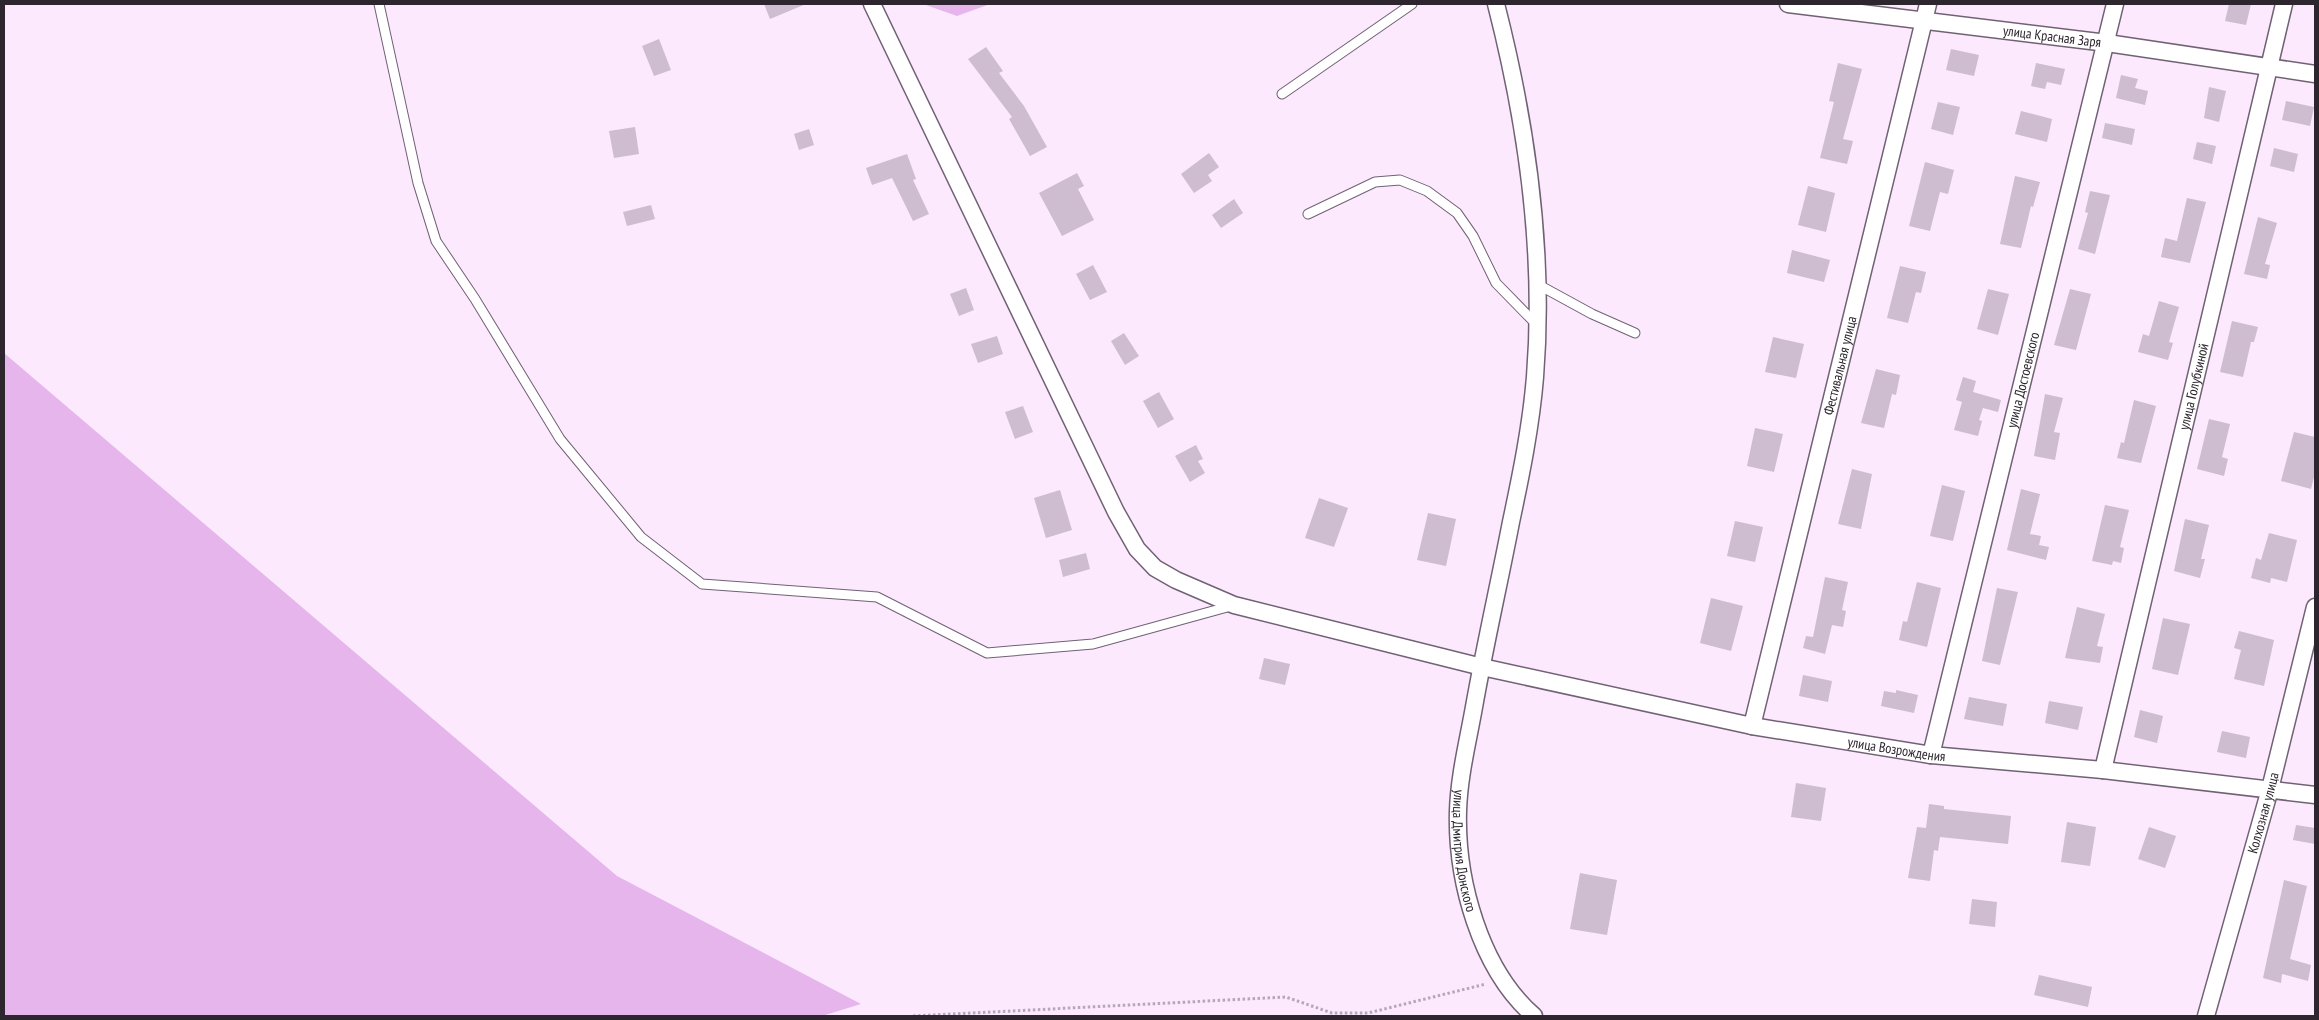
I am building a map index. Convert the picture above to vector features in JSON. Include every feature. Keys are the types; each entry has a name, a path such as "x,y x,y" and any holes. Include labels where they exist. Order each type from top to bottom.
{"street":[{"name":"улица Возрождения","path":"872,4 1112,503 1138,549 1156,568 1169,576 1234,605 1482,667 1752,726 1931,755 2103,770 2315,795"},
{"name":"улица Дмитрия Донского","path":"1496,4 1515,84 1526,150 1535,231 1538,326 1535,380 1524,463 1482,667 1458,810 1460,862 1472,914 1484,942 1504,979 1526,1009 1534,1016"},
{"name":"улица Красная Заря","path":"1788,4 1872,15 1926,11 2107,43 2315,74"},
{"name":"улица Достоевского","path":"1931,755 2116,4"},
{"name":"улица Голубкиной","path":"2103,770 2284,4"},
{"name":"Фестивальная улица","path":"1752,726 1926,11"},
{"name":"Колхозная улица","path":"2206,1016 2270,789 2315,607"}],"lane":[{"path":"379,4 418,183 436,240 560,439 641,537 702,584 877,597 987,653 1093,644 1234,605"},
{"path":"1282,94 1412,4"},
{"path":"1308,214 1375,182 1400,180 1427,191 1457,213 1473,236 1496,283 1538,326"},
{"path":"1537,284 1592,314 1635,333"}],"path":[{"path":"913,1016 1286,997 1332,1013 1368,1013 1504,979"}],"shaded area":[{"path":"923,4 990,4 957,16"},
{"path":"4,353 617,876 861,1004 822,1016 4,1016"}],"building":[{"path":"764,4 806,4 770,19"},
{"path":"2229,4 2251,4 2246,25 2225,21"},
{"path":"659,39 671,70 654,76 642,46"},
{"path":"986,47 1003,71 999,73 1024,106 1047,147 1030,156 1009,119 1012,117 968,59"},
{"path":"1951,49 1979,55 1974,76 1946,70"},
{"path":"1838,63 1862,69 1843,139 1853,141 1847,164 1820,158 1834,102 1829,101"},
{"path":"2036,63 2065,69 2061,85 2047,82 2045,89 2031,86"},
{"path":"2121,75 2138,79 2135,88 2148,91 2145,105 2116,98"},
{"path":"2209,87 2226,91 2219,122 2204,118"},
{"path":"2286,101 2314,107 2310,126 2282,120"},
{"path":"1938,102 1960,107 1953,135 1931,129"},
{"path":"2021,111 2052,119 2047,142 2015,134"},
{"path":"2105,123 2135,129 2132,145 2102,138"},
{"path":"635,127 639,154 614,158 609,131"},
{"path":"809,129 814,145 799,150 794,134"},
{"path":"2197,142 2216,146 2212,164 2193,159"},
{"path":"2274,148 2298,154 2294,172 2270,166"},
{"path":"1209,153 1219,167 1208,175 1212,181 1194,193 1181,174"},
{"path":"907,154 916,179 913,180 929,214 913,221 892,178 872,185 866,168"},
{"path":"1925,162 1954,170 1948,194 1940,192 1930,231 1909,226"},
{"path":"1077,173 1084,186 1078,189 1094,220 1062,236 1039,193"},
{"path":"2015,176 2040,182 2033,207 2031,206 2021,248 2000,244"},
{"path":"1808,186 1835,193 1826,232 1798,225"},
{"path":"2090,191 2110,195 2095,254 2078,249 2088,213 2085,212"},
{"path":"2187,198 2206,202 2190,263 2161,257 2165,238 2177,241"},
{"path":"1234,199 1243,213 1221,228 1212,215"},
{"path":"651,205 655,219 627,226 623,212"},
{"path":"2258,217 2277,223 2265,264 2270,265 2267,279 2244,274"},
{"path":"1792,250 1830,260 1824,282 1787,273"},
{"path":"1093,265 1107,292 1090,300 1076,274"},
{"path":"1900,266 1926,272 1921,293 1916,292 1908,323 1887,318"},
{"path":"966,288 974,310 959,316 950,294"},
{"path":"1988,289 2009,294 1998,335 1977,329"},
{"path":"2070,289 2091,294 2076,350 2054,345"},
{"path":"2159,301 2179,307 2169,342 2173,343 2168,360 2138,352 2143,334 2149,336"},
{"path":"2232,321 2258,327 2254,342 2251,342 2243,377 2220,372"},
{"path":"1124,333 1139,356 1125,365 1111,341"},
{"path":"997,336 1003,354 978,363 971,344"},
{"path":"1773,337 1804,344 1796,378 1765,372"},
{"path":"1876,369 1900,375 1896,395 1892,394 1884,428 1861,423"},
{"path":"1963,377 1976,381 1973,392 2001,400 1998,412 1983,408 1979,420 1982,421 1978,436 1954,430 1962,402 1956,400"},
{"path":"1159,392 1174,419 1158,428 1143,401"},
{"path":"2045,394 2063,398 2054,432 2060,433 2055,460 2034,456"},
{"path":"2134,400 2156,406 2141,463 2117,458 2121,442 2124,443"},
{"path":"1023,406 1033,432 1015,439 1005,412"},
{"path":"2209,419 2230,424 2222,457 2228,459 2224,476 2197,469"},
{"path":"1755,428 1783,434 1774,472 1747,466"},
{"path":"2294,432 2315,437 2315,473 2311,489 2281,481"},
{"path":"1196,445 1203,459 1198,461 1205,473 1190,482 1175,456"},
{"path":"1852,469 1872,474 1861,529 1838,524"},
{"path":"1942,485 1965,491 1953,541 1930,536"},
{"path":"2021,489 2040,494 2030,534 2041,536 2039,545 2049,547 2046,560 2007,550"},
{"path":"1060,490 1072,530 1046,538 1034,498"},
{"path":"1319,498 1348,508 1334,547 1305,538"},
{"path":"2105,505 2129,510 2120,547 2124,548 2121,563 2113,561 2112,565 2092,561"},
{"path":"1428,513 1456,519 1446,566 1417,560"},
{"path":"2185,519 2209,525 2201,559 2205,559 2200,578 2174,571"},
{"path":"1735,521 1763,527 1755,562 1727,556"},
{"path":"2269,533 2297,540 2287,582 2271,578 2270,583 2251,578 2256,558 2261,560"},
{"path":"1086,553 1090,569 1063,577 1059,560"},
{"path":"1825,577 1848,582 1842,610 1846,611 1843,627 1832,625 1825,654 1803,648 1806,636 1813,637"},
{"path":"1917,582 1941,588 1927,647 1899,640 1903,621 1907,622"},
{"path":"1997,588 2018,592 2000,665 1982,661"},
{"path":"1711,598 1743,606 1731,651 1700,643"},
{"path":"2077,607 2105,614 2097,646 2103,647 2100,663 2065,658"},
{"path":"2163,618 2190,624 2178,675 2152,669"},
{"path":"2239,631 2274,640 2264,686 2234,679 2241,650 2234,648"},
{"path":"1264,658 1290,664 1285,685 1259,679"},
{"path":"1803,675 1832,681 1828,702 1799,696"},
{"path":"1896,690 1918,695 1914,713 1881,706 1884,691 1896,693"},
{"path":"1969,697 2007,704 2003,726 1964,719"},
{"path":"2049,701 2083,707 2078,730 2045,723"},
{"path":"2140,710 2163,716 2157,743 2134,737"},
{"path":"2222,731 2250,737 2246,758 2217,752"},
{"path":"1796,783 1826,788 1821,821 1791,817"},
{"path":"1929,804 1944,806 1944,809 2011,816 2008,844 1940,837 1938,851 1934,850 1930,881 1908,878 1917,827 1926,828"},
{"path":"2067,822 2096,827 2090,866 2061,862"},
{"path":"2296,825 2315,828 2315,844 2293,840"},
{"path":"2149,827 2176,836 2165,868 2138,859"},
{"path":"1580,873 1617,880 1607,935 1570,929"},
{"path":"2284,880 2307,886 2290,959 2311,965 2308,981 2282,974 2281,983 2263,978"},
{"path":"1972,899 1997,902 1995,927 1969,924"},
{"path":"2039,975 2092,987 2088,1007 2034,995"}]}
